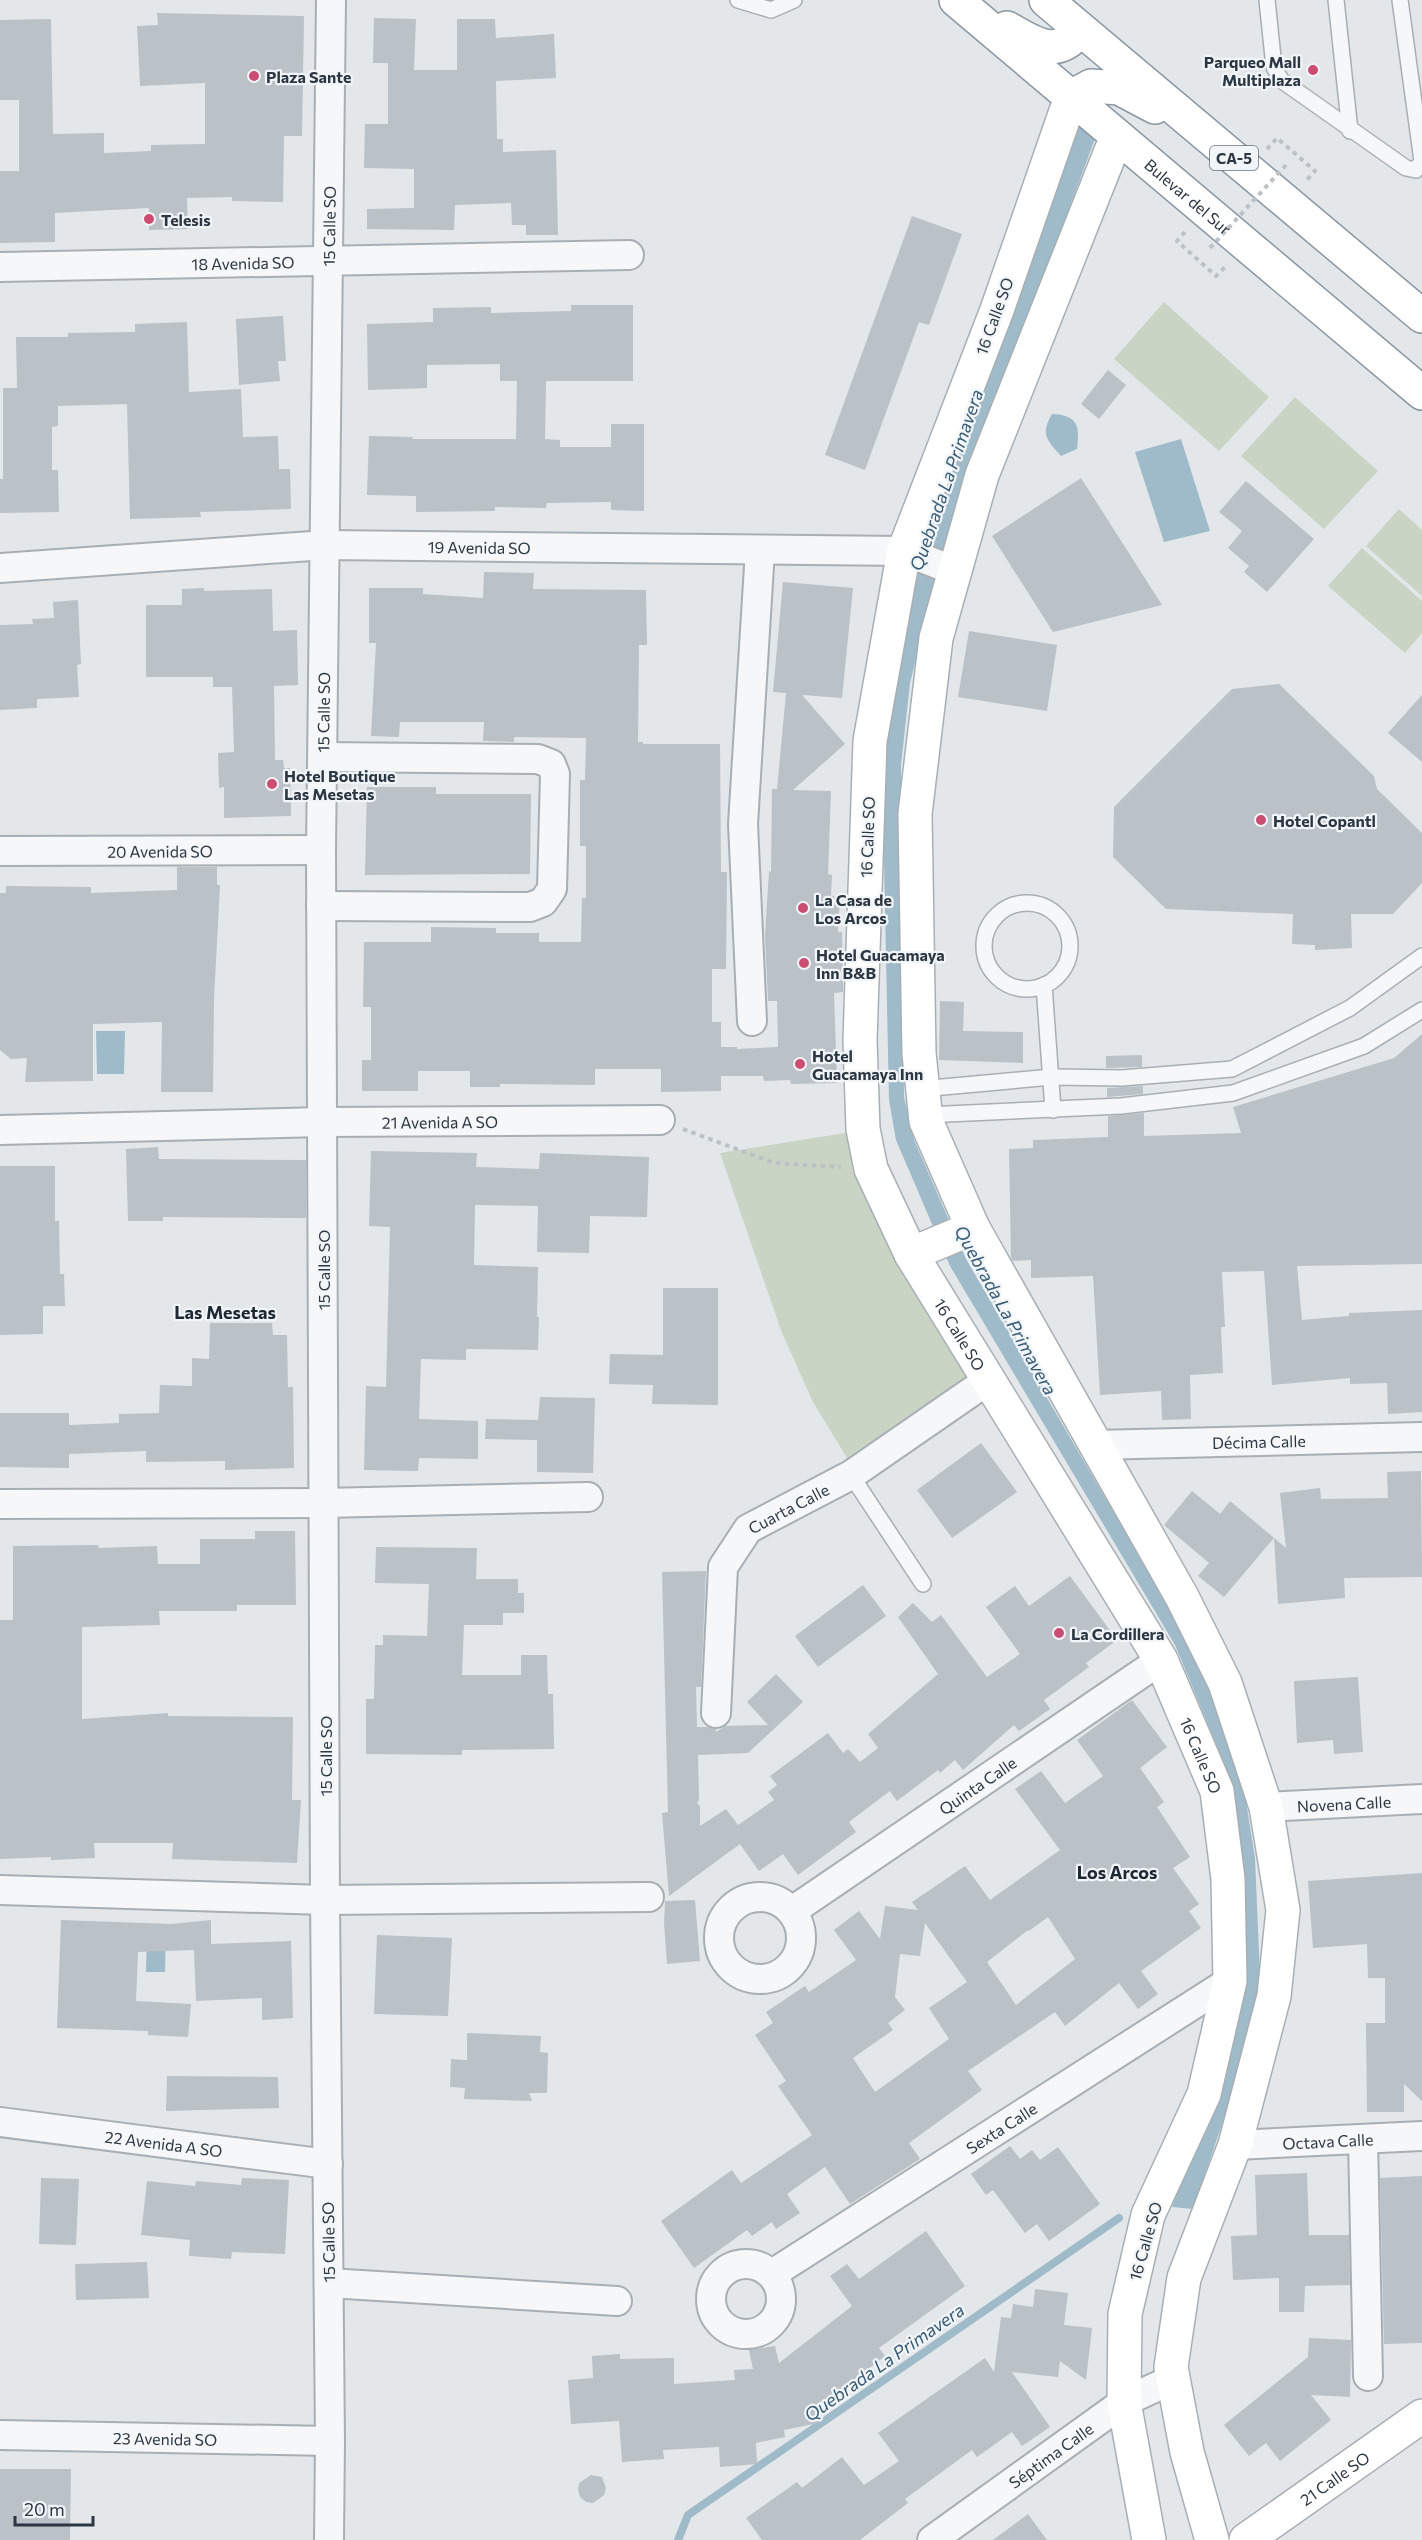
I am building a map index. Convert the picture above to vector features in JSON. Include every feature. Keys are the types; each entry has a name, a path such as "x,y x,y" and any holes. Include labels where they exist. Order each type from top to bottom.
{"main road":[{"path":"957,0 1030,42 1053,48 1071,43 1080,29"},
{"name":"Bulevar del Sur","path":"957,0 1422,393"},
{"name":"CA-5","path":"1046,0 1422,316"},
{"path":"1071,97 1091,86 1119,88 1206,135"},
{"name":"16 Calle SO","path":"1071,97 997,310 907,553 870,741 860,1040 863,1129 871,1168 987,1381 1161,1660 1217,1791 1228,1879 1230,1981 1204,2094 1149,2215 1125,2314 1124,2402 1149,2540"},
{"path":"1117,136 982,475 953,570 936,638 915,814 923,1102 968,1231 1182,1597 1225,1683 1266,1807 1282,1911 1274,1996 1234,2145 1184,2278 1171,2367 1186,2452 1212,2540"},
{"path":"917,1252 968,1231"},
{"name":"21 Calle SO","path":"1246,2540 1422,2416"}],"street":[{"name":"15 Calle SO","path":"329,2540 321,850 331,0"},
{"name":"18 Avenida SO","path":"0,267 629,255"},
{"name":"19 Avenida SO","path":"0,568 326,545 907,553 953,570"},
{"path":"752,1022 743,824 760,550"},
{"path":"321,906 530,907 543,902 552,889 555,774 551,764 538,759 323,757"},
{"name":"20 Avenida SO","path":"0,851 321,850"},
{"name":"21 Avenida A SO","path":"0,1130 322,1122 660,1120"},
{"name":"Cuarta Calle","path":"716,1713 723,1567 748,1529 851,1475 987,1381"},
{"name":"Décima Calle","path":"1094,1445 1422,1437"},
{"path":"0,1504 323,1503 588,1497"},
{"name":"Quinta Calle","path":"792,1911 1161,1660"},
{"name":"Novena Calle","path":"1266,1807 1422,1799"},
{"path":"0,1890 325,1900 649,1897"},
{"name":"Sexta Calle","path":"772,2274 1230,1981"},
{"name":"22 Avenida A SO","path":"0,2122 328,2164"},
{"name":"Octava Calle","path":"1234,2145 1422,2136"},
{"path":"1363,2139 1368,2376"},
{"path":"329,2283 617,2301"},
{"name":"Séptima Calle","path":"932,2540 1124,2402 1173,2379"},
{"name":"23 Avenida SO","path":"0,2435 330,2440"}],"lane":[{"path":"738,0 771,10 794,0"},
{"path":"1267,0 1274,67 1281,80 1350,131 1406,168 1416,170 1422,161 1400,0"},
{"path":"1336,0 1350,131"},
{"path":"1023,903 1037,904 1060,917 1067,929 1070,955 1056,978 1044,986 1031,989 1018,988 1005,983 994,975 987,964 984,950 987,930 999,914 1010,906 1023,903"},
{"path":"923,1102 1052,1077 1122,1078 1233,1069 1350,1008 1422,956"},
{"path":"1044,986 1053,1110"},
{"path":"923,1102 1053,1110 1121,1106 1233,1093 1364,1046 1422,1010"},
{"path":"1233,1069 1233,1093"},
{"path":"851,1475 923,1584"}],"path":[{"path":"1273,154 1267,149 1277,138 1315,171"},
{"path":"1203,242 1210,248 1286,165 1280,160"},
{"path":"1188,228 1177,241 1216,276"},
{"path":"660,1120 774,1163 871,1168"}],"green space":[{"path":"1164,302 1269,397 1219,451 1114,359"},
{"path":"1295,397 1378,471 1324,529 1241,456"},
{"path":"1399,509 1422,530 1422,596 1366,546"},
{"path":"1362,548 1422,601 1422,633 1405,653 1328,586"},
{"path":"864,1130 984,1364 847,1458 813,1402 782,1333 720,1153"}],"water":[{"path":"1080,125 1096,136 945,543 910,683 901,765 904,1097 914,1140 966,1259 1188,1640 1240,1764 1255,1858 1260,1976 1246,2054 1193,2209 1172,2207 1229,2053 1239,1861 1225,1765 1175,1645 950,1266 896,1140 889,1100 882,764 897,653 927,542"},
{"path":"1052,414 1067,417 1075,423 1078,434 1077,449 1061,456 1052,446 1046,427"},
{"path":"1181,439 1210,531 1164,542 1135,452"},
{"path":"96,1031 125,1031 124,1074 97,1074"},
{"path":"147,1933 166,1933 165,1972 146,1972"}],"building":[{"path":"157,13 304,16 302,136 284,136 283,202 232,201 232,197 187,198 188,229 149,230 149,208 55,213 55,242 0,243 0,171 19,171 19,100 0,100 0,20 51,19 53,134 104,133 104,153 151,151 151,145 205,144 205,83 140,86 137,26 158,25"},
{"path":"374,18 416,19 414,70 457,70 457,19 495,19 496,38 554,34 556,78 496,81 497,139 503,139 503,152 556,150 558,235 526,235 526,225 512,225 511,203 455,205 454,230 367,229 367,209 414,208 414,169 364,168 365,124 388,124 388,63 373,63"},
{"path":"912,216 962,234 929,325 919,322 865,470 825,455"},
{"path":"571,305 633,305 633,381 546,381 545,439 560,440 560,447 611,447 611,424 644,424 644,511 611,510 611,502 547,503 546,508 495,507 495,511 416,512 416,496 367,495 369,436 413,437 412,439 516,439 517,381 500,381 500,364 427,365 427,388 368,390 367,324 433,322 433,308 491,307 491,313 571,311"},
{"path":"283,316 286,361 278,361 280,381 239,385 236,319"},
{"path":"187,322 189,392 241,389 243,437 278,436 279,469 290,469 291,509 200,512 201,517 130,519 127,404 58,406 58,426 52,427 52,470 58,470 59,512 0,513 0,479 3,479 3,388 17,388 16,337 68,337 68,333 135,332 135,324"},
{"path":"1108,370 1126,385 1099,419 1081,404"},
{"path":"1081,478 1162,605 1053,632 992,536"},
{"path":"1246,481 1314,539 1267,592 1244,572 1249,566 1228,548 1242,531 1219,512"},
{"path":"484,572 534,573 533,589 646,590 647,645 639,645 638,742 643,742 643,744 720,744 721,872 727,872 726,969 712,969 712,1022 721,1022 721,1047 737,1047 737,1049 778,1047 777,1001 768,1001 765,936 769,871 771,872 772,789 777,789 786,693 773,692 783,582 853,588 842,698 802,695 845,744 793,790 831,791 828,874 832,875 831,896 840,897 838,932 842,932 843,980 843,992 834,993 837,1083 791,1084 790,1080 764,1081 763,1076 721,1076 721,1091 661,1092 661,1069 595,1069 595,1085 500,1084 500,1087 470,1087 470,1071 418,1071 418,1091 362,1091 362,1060 371,1060 371,1007 363,1007 364,942 431,942 431,927 496,928 496,933 539,933 539,942 581,942 582,898 586,898 586,846 580,846 580,780 585,780 586,738 514,737 514,742 483,741 484,722 400,722 399,737 371,736 376,643 369,643 369,588 423,588 423,594 483,598"},
{"path":"204,588 204,591 272,589 273,631 297,630 298,685 274,686 275,760 283,760 284,768 290,768 291,816 224,818 224,787 219,788 218,753 234,752 232,687 213,687 213,677 146,677 146,605 182,605 182,589"},
{"path":"78,600 81,664 77,665 79,697 37,699 37,708 0,710 0,625 33,624 32,619 54,618 53,602"},
{"path":"969,631 1057,645 1047,711 958,697"},
{"name":"Hotel Copantl","path":"1279,684 1374,776 1377,789 1422,833 1422,883 1393,914 1351,914 1352,948 1315,950 1315,945 1292,944 1293,914 1166,909 1113,857 1114,807 1232,689"},
{"path":"1422,695 1422,762 1388,733"},
{"path":"367,787 436,787 436,794 531,794 530,874 365,875"},
{"path":"177,867 217,867 217,885 220,885 214,999 213,1092 161,1092 162,1022 93,1024 93,1081 25,1082 27,1058 11,1059 0,1050 0,893 6,893 6,886 91,887 91,893 177,890"},
{"path":"940,1001 964,1002 963,1031 1023,1032 1023,1063 939,1060"},
{"path":"1422,1034 1422,1264 1297,1266 1302,1320 1349,1316 1349,1313 1422,1310 1422,1412 1388,1414 1387,1383 1350,1384 1350,1378 1272,1385 1264,1271 1222,1272 1225,1327 1221,1327 1223,1373 1190,1375 1191,1419 1162,1420 1161,1391 1100,1395 1093,1276 1031,1278 1031,1260 1013,1261 1011,1258 1009,1149 1033,1148 1033,1140 1108,1137 1108,1116 1144,1113 1144,1136 1241,1133 1233,1107 1394,1058"},
{"path":"1142,1055 1142,1067 1106,1068 1106,1056"},
{"path":"1143,1086 1143,1094 1107,1097 1107,1088"},
{"path":"158,1147 159,1159 306,1160 306,1218 163,1217 163,1221 128,1221 126,1149"},
{"path":"371,1151 477,1153 476,1167 539,1169 540,1153 649,1157 647,1217 590,1216 589,1253 537,1252 538,1206 475,1205 474,1265 538,1267 537,1317 539,1317 538,1350 466,1349 466,1360 421,1359 419,1419 478,1421 478,1459 419,1458 418,1471 364,1470 366,1386 386,1387 390,1227 369,1226"},
{"path":"0,1166 55,1166 55,1221 59,1221 60,1274 64,1274 65,1306 43,1306 43,1334 0,1335"},
{"path":"663,1288 718,1288 718,1405 652,1404 653,1385 609,1384 610,1354 663,1355"},
{"path":"210,1323 272,1323 273,1335 287,1335 288,1387 293,1387 294,1468 225,1470 225,1461 146,1462 146,1451 69,1454 69,1468 0,1467 0,1413 69,1413 69,1425 119,1423 119,1414 159,1413 160,1385 192,1386 192,1358 209,1359"},
{"path":"540,1397 595,1398 593,1473 537,1472 537,1440 485,1439 486,1419 538,1420"},
{"path":"981,1443 1017,1492 952,1538 917,1490"},
{"path":"1421,1471 1422,1577 1344,1578 1345,1598 1278,1604 1274,1538 1224,1597 1198,1576 1209,1563 1164,1525 1192,1491 1220,1514 1230,1501 1286,1548 1280,1493 1320,1488 1321,1499 1388,1498 1387,1472"},
{"path":"255,1531 295,1531 296,1605 237,1605 237,1611 159,1611 160,1625 82,1627 82,1719 168,1713 168,1716 293,1717 292,1800 301,1800 297,1863 172,1859 173,1843 94,1843 95,1858 0,1859 0,1620 13,1620 13,1546 98,1545 99,1548 157,1546 158,1564 200,1564 200,1539 255,1539"},
{"path":"376,1547 477,1548 476,1579 518,1579 518,1593 524,1593 524,1613 503,1613 503,1625 464,1625 462,1675 521,1675 521,1655 547,1655 548,1694 553,1694 554,1749 462,1750 462,1755 366,1754 366,1699 374,1699 375,1645 383,1645 383,1635 427,1636 429,1584 375,1583"},
{"path":"706,1571 701,1687 696,1687 697,1727 716,1729 716,1732 725,1726 768,1725 747,1702 776,1674 803,1702 748,1753 698,1755 699,1800 697,1803 700,1806 700,1826 726,1809 738,1825 774,1800 768,1792 777,1785 770,1776 828,1733 843,1753 848,1749 860,1762 878,1748 868,1734 938,1674 898,1617 913,1603 932,1622 941,1615 987,1677 1020,1654 986,1607 1015,1586 1029,1606 1070,1576 1117,1640 1086,1663 1089,1667 1044,1700 1050,1709 1019,1731 1014,1725 963,1770 955,1760 940,1773 938,1770 897,1801 890,1791 849,1822 856,1832 798,1875 783,1854 759,1871 740,1844 669,1896 662,1813 668,1812 662,1572"},
{"path":"863,1585 886,1616 818,1667 795,1636"},
{"path":"1358,1677 1363,1752 1334,1754 1333,1740 1297,1743 1294,1681"},
{"path":"1132,1700 1167,1747 1140,1768 1164,1802 1157,1807 1190,1857 1173,1868 1199,1904 1189,1911 1201,1928 1141,1971 1158,1994 1138,2009 1119,1983 1065,2026 1055,2012 968,2071 982,2090 909,2143 920,2159 850,2204 825,2167 787,2194 800,2213 776,2229 772,2222 752,2236 747,2230 694,2268 661,2221 732,2170 741,2183 812,2135 778,2086 786,2081 755,2035 773,2023 766,2012 805,1986 809,1992 856,1960 834,1930 859,1911 880,1939 885,1906 918,1910 912,1902 965,1866 990,1900 1060,1850 1015,1789 1041,1771 1065,1803 1103,1776 1077,1740","holes":["1048,1917 1075,1959 1016,2005 987,1962","925,1923 967,1982 929,2008 949,2039 875,2092 853,2058 893,2030 888,2023 905,2010 895,1997 900,1954 920,1956"]},
{"path":"1422,1873 1422,2101 1404,2084 1404,2112 1367,2112 1366,2023 1385,2023 1385,1978 1368,1978 1367,1944 1313,1948 1308,1881"},
{"path":"695,1900 700,1961 667,1964 665,1901"},
{"path":"61,1920 171,1924 211,1920 211,1944 291,1941 293,2018 262,2020 262,1998 196,2001 194,1950 138,1952 136,2001 191,2004 188,2037 148,2035 148,2031 57,2028"},
{"path":"377,1935 452,1938 448,2016 374,2014"},
{"path":"467,2033 541,2036 540,2052 548,2053 547,2093 529,2093 532,2101 464,2099 465,2088 450,2087 451,2059 467,2060"},
{"path":"167,2076 278,2077 279,2108 166,2111"},
{"path":"1010,2146 1020,2159 1032,2150 1040,2160 1058,2147 1100,2204 1049,2241 1037,2224 1025,2233 993,2190 986,2195 971,2174"},
{"path":"1307,2173 1309,2235 1349,2235 1350,2285 1305,2286 1304,2312 1279,2312 1279,2278 1233,2280 1231,2236 1257,2235 1255,2175"},
{"path":"1422,2176 1422,2343 1384,2344 1380,2178"},
{"path":"41,2178 79,2179 76,2245 39,2244"},
{"path":"242,2178 289,2180 285,2254 232,2252 231,2259 189,2256 190,2240 141,2235 147,2181 195,2186 196,2181 241,2185"},
{"path":"926,2231 965,2286 879,2348 885,2356 816,2409 818,2423 784,2430 785,2437 756,2443 757,2464 720,2467 719,2447 663,2450 664,2459 622,2462 619,2421 571,2424 568,2380 593,2378 592,2356 620,2354 620,2359 674,2358 674,2384 735,2380 734,2370 753,2369 749,2350 775,2346 779,2363 852,2306 830,2276 847,2264 859,2279"},
{"path":"147,2262 149,2298 76,2300 75,2264"},
{"path":"1035,2289 1068,2293 1064,2325 1092,2328 1086,2380 1060,2361 1058,2377 1012,2372 1050,2427 1022,2446 1012,2432 977,2457 972,2450 905,2499 908,2503 860,2540 762,2540 746,2518 797,2482 802,2488 842,2457 864,2485 899,2461 878,2433 985,2358 994,2372 1001,2317 1011,2318 1013,2304 1033,2307"},
{"path":"1309,2338 1351,2340 1350,2397 1311,2395 1331,2420 1280,2461 1266,2443 1249,2456 1224,2425 1308,2357"},
{"path":"0,2469 71,2469 70,2540 0,2540"},
{"path":"591,2475 602,2477 606,2488 604,2495 593,2503 586,2502 580,2497 578,2490 579,2483"},
{"path":"1028,2514 1047,2540 993,2540"}],"waterway":[{"name":"Quebrada La Primavera","path":"678,2540 688,2515 1119,2218"}],"place":[{"name":"Parqueo Mall Multiplaza","path":"1313,70"},
{"name":"Plaza Sante","path":"254,76"},
{"name":"Telesis","path":"149,219"},
{"name":"Hotel Boutique Las Mesetas","path":"272,784"},
{"name":"Hotel Copantl","path":"1261,820"},
{"name":"La Casa de Los Arcos","path":"803,908"},
{"name":"Hotel Guacamaya Inn B&B","path":"804,963"},
{"name":"Hotel Guacamaya Inn","path":"800,1064"},
{"name":"La Cordillera","path":"1059,1633"}],"district":[{"name":"Las Mesetas","path":"225,1312"},
{"name":"Los Arcos","path":"1117,1872"}]}
